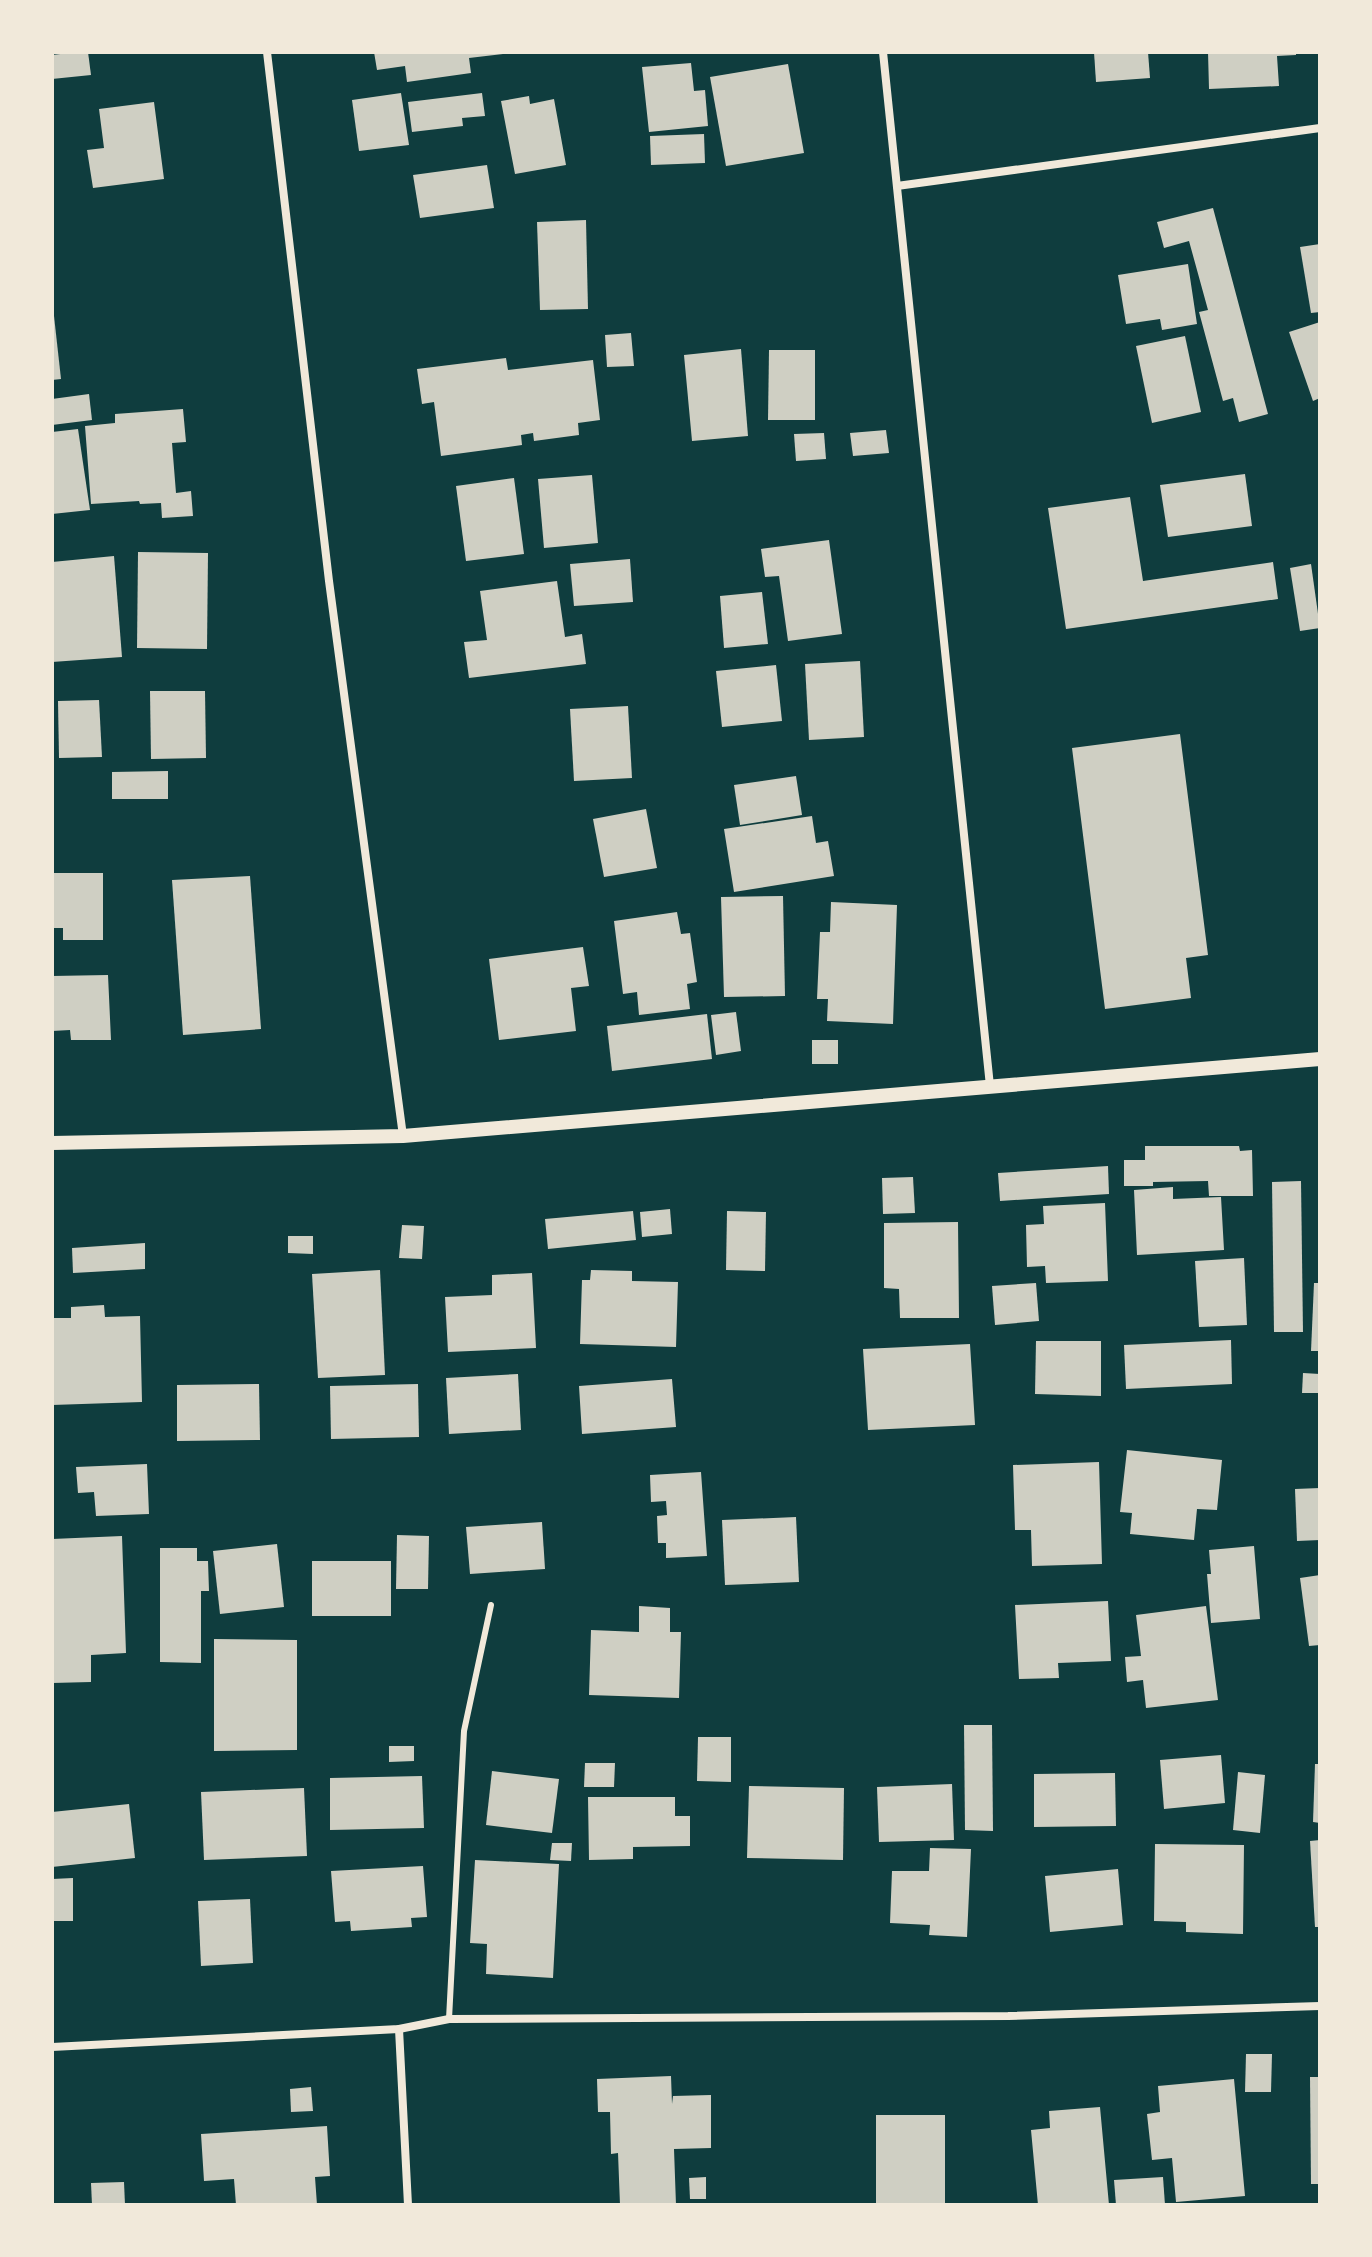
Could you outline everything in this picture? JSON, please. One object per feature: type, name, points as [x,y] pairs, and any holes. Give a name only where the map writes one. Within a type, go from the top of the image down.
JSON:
[{"type":"street","points":[[267,52],[329,581],[403,1136]]},
{"type":"street","points":[[883,52],[990,1086]]},
{"type":"street","points":[[897,186],[1320,128]]},
{"type":"street","points":[[52,1143],[403,1136],[1320,1059]]},
{"type":"street","points":[[52,2047],[399,2029],[449,2019],[1008,2016],[1320,2006]]},
{"type":"street","points":[[399,2029],[408,2205]]},
{"type":"lane","points":[[449,2019],[464,1731],[491,1605]]},
{"type":"building","points":[[88,52],[91,75],[52,79],[52,55]]},
{"type":"building","points":[[374,52],[503,54],[469,58],[471,73],[407,82],[405,66],[377,70]]},
{"type":"building","points":[[1094,52],[1148,52],[1150,78],[1096,82]]},
{"type":"building","points":[[1208,52],[1296,52],[1296,55],[1277,56],[1279,86],[1209,89]]},
{"type":"building","points":[[691,63],[694,91],[705,90],[708,126],[649,132],[642,67]]},
{"type":"building","points":[[788,64],[804,153],[726,166],[710,77]]},
{"type":"building","points":[[401,93],[409,145],[359,151],[352,100]]},
{"type":"building","points":[[482,93],[485,116],[462,118],[463,126],[412,132],[408,102]]},
{"type":"building","points":[[529,96],[530,104],[554,99],[566,165],[515,174],[501,101]]},
{"type":"building","points":[[154,102],[164,179],[93,188],[87,150],[104,148],[99,109]]},
{"type":"building","points":[[704,134],[705,163],[651,165],[650,136]]},
{"type":"building","points":[[487,165],[494,208],[420,218],[413,175]]},
{"type":"building","points":[[1213,208],[1268,414],[1239,422],[1233,398],[1223,401],[1199,312],[1208,310],[1189,241],[1164,248],[1157,222]]},
{"type":"building","points":[[586,220],[588,309],[540,310],[537,222]]},
{"type":"building","points":[[1320,244],[1320,312],[1311,313],[1300,247]]},
{"type":"building","points":[[1188,264],[1197,324],[1162,330],[1160,319],[1126,324],[1118,275]]},
{"type":"building","points":[[52,316],[61,379],[52,380]]},
{"type":"building","points":[[1320,322],[1320,398],[1313,401],[1289,332]]},
{"type":"building","points":[[631,333],[634,366],[607,367],[605,335]]},
{"type":"building","points":[[1185,336],[1201,412],[1152,423],[1136,346]]},
{"type":"building","points":[[741,349],[748,436],[692,441],[684,355]]},
{"type":"building","points":[[769,350],[815,350],[815,420],[768,420]]},
{"type":"building","points":[[506,358],[508,370],[593,360],[600,420],[578,423],[579,435],[534,441],[533,433],[521,435],[522,445],[441,456],[434,402],[422,404],[417,369]]},
{"type":"building","points":[[89,394],[92,420],[52,425],[52,399]]},
{"type":"building","points":[[183,409],[186,442],[172,443],[176,493],[191,491],[193,516],[162,518],[161,503],[91,504],[85,426],[115,423],[115,414]]},
{"type":"building","points":[[78,429],[90,510],[52,514],[52,432]]},
{"type":"building","points":[[886,430],[889,453],[853,456],[850,433]]},
{"type":"building","points":[[824,433],[826,459],[796,461],[794,434]]},
{"type":"building","points":[[1245,474],[1252,526],[1168,537],[1160,485]]},
{"type":"building","points":[[592,475],[598,543],[544,548],[538,479]]},
{"type":"building","points":[[514,478],[524,554],[466,561],[456,486]]},
{"type":"building","points":[[1130,497],[1143,581],[1273,562],[1278,599],[1066,629],[1048,508]]},
{"type":"building","points":[[829,540],[842,634],[788,641],[779,576],[765,577],[761,549]]},
{"type":"building","points":[[138,552],[208,553],[207,649],[137,648]]},
{"type":"building","points":[[114,556],[122,657],[52,662],[52,562]]},
{"type":"building","points":[[630,559],[633,602],[574,606],[570,564]]},
{"type":"building","points":[[1311,564],[1320,628],[1300,631],[1290,568]]},
{"type":"building","points":[[557,581],[565,637],[582,634],[586,664],[469,678],[464,642],[487,640],[480,591]]},
{"type":"building","points":[[762,592],[768,644],[724,648],[720,596]]},
{"type":"building","points":[[860,661],[864,737],[809,740],[805,664]]},
{"type":"building","points":[[776,665],[782,721],[722,727],[716,671]]},
{"type":"building","points":[[150,691],[205,691],[206,758],[151,759]]},
{"type":"building","points":[[99,700],[102,757],[59,758],[58,701]]},
{"type":"building","points":[[628,706],[632,778],[574,781],[570,709]]},
{"type":"building","points":[[1180,734],[1208,955],[1186,958],[1191,998],[1105,1009],[1072,748]]},
{"type":"building","points":[[168,771],[168,799],[112,799],[112,772]]},
{"type":"building","points":[[796,776],[802,815],[740,825],[734,785]]},
{"type":"building","points":[[646,809],[657,868],[604,877],[593,819]]},
{"type":"building","points":[[812,816],[816,843],[828,841],[834,876],[734,892],[724,829]]},
{"type":"building","points":[[52,873],[103,873],[103,940],[63,940],[63,928],[52,928]]},
{"type":"building","points":[[250,876],[261,1029],[183,1035],[172,880]]},
{"type":"building","points":[[783,896],[785,996],[724,997],[721,897]]},
{"type":"building","points":[[831,902],[897,905],[893,1024],[827,1021],[828,999],[817,999],[820,932],[830,932]]},
{"type":"building","points":[[677,912],[681,934],[690,933],[697,982],[687,984],[690,1009],[639,1015],[637,992],[623,994],[614,921]]},
{"type":"building","points":[[583,947],[589,986],[571,988],[576,1031],[499,1040],[489,959]]},
{"type":"building","points":[[108,975],[111,1040],[71,1040],[70,1030],[52,1031],[52,976]]},
{"type":"building","points":[[736,1012],[741,1051],[716,1055],[711,1015]]},
{"type":"building","points":[[707,1014],[712,1059],[612,1071],[607,1026]]},
{"type":"building","points":[[812,1040],[838,1040],[838,1064],[812,1064]]},
{"type":"building","points":[[1145,1146],[1239,1146],[1240,1151],[1252,1150],[1253,1196],[1209,1196],[1208,1181],[1124,1186],[1124,1160],[1145,1160]]},
{"type":"building","points":[[1108,1166],[1109,1194],[1000,1201],[998,1173]]},
{"type":"building","points":[[913,1177],[915,1213],[883,1214],[882,1178]]},
{"type":"building","points":[[1301,1181],[1303,1332],[1274,1332],[1272,1182]]},
{"type":"building","points":[[1173,1187],[1173,1199],[1221,1197],[1224,1250],[1137,1255],[1134,1190]]},
{"type":"building","points":[[1105,1203],[1108,1281],[1046,1283],[1045,1266],[1027,1267],[1026,1225],[1044,1224],[1043,1206]]},
{"type":"building","points":[[670,1209],[672,1234],[642,1237],[640,1212]]},
{"type":"building","points":[[633,1211],[636,1240],[548,1249],[545,1219]]},
{"type":"building","points":[[727,1211],[766,1212],[765,1271],[726,1270]]},
{"type":"building","points":[[958,1222],[959,1318],[900,1318],[899,1289],[884,1288],[884,1223]]},
{"type":"building","points":[[402,1225],[424,1226],[422,1259],[399,1258]]},
{"type":"building","points":[[288,1236],[313,1236],[313,1254],[288,1253]]},
{"type":"building","points":[[145,1243],[145,1269],[73,1273],[72,1248]]},
{"type":"building","points":[[1244,1258],[1247,1325],[1199,1327],[1195,1261]]},
{"type":"building","points":[[380,1270],[385,1375],[318,1378],[312,1274]]},
{"type":"building","points":[[591,1270],[632,1271],[632,1281],[678,1282],[676,1347],[580,1344],[582,1280],[590,1280]]},
{"type":"building","points":[[532,1273],[536,1348],[448,1352],[445,1297],[492,1295],[492,1275]]},
{"type":"building","points":[[1036,1283],[1039,1321],[995,1325],[992,1286]]},
{"type":"building","points":[[1314,1283],[1320,1283],[1320,1351],[1311,1351]]},
{"type":"building","points":[[104,1305],[105,1317],[140,1316],[142,1402],[52,1405],[52,1318],[71,1318],[71,1307]]},
{"type":"building","points":[[1231,1340],[1232,1384],[1126,1389],[1124,1345]]},
{"type":"building","points":[[1036,1341],[1101,1341],[1101,1396],[1035,1394]]},
{"type":"building","points":[[970,1344],[975,1425],[868,1430],[863,1349]]},
{"type":"building","points":[[1303,1373],[1320,1374],[1320,1393],[1302,1393]]},
{"type":"building","points":[[518,1374],[521,1430],[449,1434],[446,1378]]},
{"type":"building","points":[[672,1379],[676,1427],[582,1434],[579,1386]]},
{"type":"building","points":[[259,1384],[260,1440],[177,1441],[177,1385]]},
{"type":"building","points":[[418,1384],[419,1437],[331,1439],[330,1386]]},
{"type":"building","points":[[1127,1450],[1222,1460],[1217,1510],[1197,1509],[1194,1540],[1130,1534],[1132,1513],[1120,1512]]},
{"type":"building","points":[[1099,1462],[1102,1564],[1032,1566],[1031,1530],[1015,1530],[1013,1465]]},
{"type":"building","points":[[147,1464],[149,1514],[96,1516],[94,1492],[78,1493],[76,1467]]},
{"type":"building","points":[[701,1472],[707,1556],[666,1558],[666,1543],[658,1543],[657,1516],[667,1515],[666,1501],[651,1502],[650,1475]]},
{"type":"building","points":[[1320,1488],[1320,1540],[1297,1541],[1295,1489]]},
{"type":"building","points":[[796,1517],[799,1582],[725,1585],[722,1520]]},
{"type":"building","points":[[542,1522],[545,1569],[470,1574],[466,1527]]},
{"type":"building","points":[[397,1535],[429,1536],[428,1589],[396,1589]]},
{"type":"building","points":[[122,1536],[126,1653],[91,1655],[91,1682],[52,1683],[52,1539]]},
{"type":"building","points":[[277,1544],[284,1607],[220,1614],[213,1551]]},
{"type":"building","points":[[1254,1546],[1260,1619],[1211,1623],[1207,1574],[1211,1574],[1209,1550]]},
{"type":"building","points":[[160,1548],[197,1548],[197,1561],[208,1561],[209,1591],[201,1591],[201,1663],[160,1662]]},
{"type":"building","points":[[312,1561],[391,1561],[391,1616],[312,1616]]},
{"type":"building","points":[[1320,1575],[1320,1645],[1309,1646],[1300,1578]]},
{"type":"building","points":[[1108,1601],[1111,1661],[1058,1663],[1059,1678],[1019,1679],[1015,1605]]},
{"type":"building","points":[[639,1606],[670,1608],[670,1632],[681,1632],[679,1698],[589,1695],[591,1630],[639,1632]]},
{"type":"building","points":[[1206,1606],[1218,1700],[1146,1708],[1143,1680],[1127,1682],[1125,1657],[1141,1656],[1136,1615]]},
{"type":"building","points":[[214,1639],[297,1640],[297,1750],[214,1751]]},
{"type":"building","points":[[964,1725],[992,1725],[993,1831],[965,1830]]},
{"type":"building","points":[[698,1737],[731,1737],[731,1782],[697,1781]]},
{"type":"building","points":[[389,1746],[414,1746],[414,1761],[389,1762]]},
{"type":"building","points":[[1221,1755],[1225,1803],[1164,1809],[1160,1760]]},
{"type":"building","points":[[585,1763],[615,1763],[614,1787],[584,1787]]},
{"type":"building","points":[[1315,1764],[1320,1764],[1320,1823],[1313,1822]]},
{"type":"building","points":[[492,1771],[559,1779],[552,1833],[486,1825]]},
{"type":"building","points":[[1238,1772],[1265,1775],[1260,1833],[1233,1830]]},
{"type":"building","points":[[1115,1773],[1116,1826],[1034,1827],[1034,1774]]},
{"type":"building","points":[[422,1776],[424,1828],[330,1830],[330,1778]]},
{"type":"building","points":[[952,1784],[954,1840],[879,1842],[877,1787]]},
{"type":"building","points":[[749,1786],[844,1788],[843,1860],[747,1858]]},
{"type":"building","points":[[304,1788],[307,1856],[204,1860],[201,1792]]},
{"type":"building","points":[[588,1797],[675,1797],[675,1816],[690,1816],[690,1846],[633,1847],[633,1859],[589,1860]]},
{"type":"building","points":[[129,1804],[135,1858],[52,1867],[52,1812]]},
{"type":"building","points":[[1320,1840],[1320,1927],[1315,1927],[1310,1841]]},
{"type":"building","points":[[552,1843],[572,1843],[571,1861],[550,1860]]},
{"type":"building","points":[[1155,1844],[1244,1845],[1243,1934],[1186,1932],[1186,1922],[1154,1921]]},
{"type":"building","points":[[930,1848],[971,1849],[967,1937],[929,1935],[930,1925],[890,1923],[892,1871],[929,1871]]},
{"type":"building","points":[[475,1860],[559,1864],[553,1978],[486,1974],[487,1944],[470,1943]]},
{"type":"building","points":[[423,1866],[427,1917],[411,1918],[412,1927],[351,1931],[350,1921],[335,1922],[331,1871]]},
{"type":"building","points":[[1118,1869],[1123,1925],[1050,1932],[1045,1876]]},
{"type":"building","points":[[73,1878],[73,1921],[52,1921],[52,1879]]},
{"type":"building","points":[[250,1899],[253,1963],[201,1966],[198,1901]]},
{"type":"building","points":[[1246,2054],[1272,2054],[1271,2092],[1245,2092]]},
{"type":"building","points":[[671,2076],[672,2104],[673,2096],[711,2095],[711,2148],[674,2149],[676,2205],[620,2205],[618,2153],[611,2154],[610,2112],[598,2112],[597,2079]]},
{"type":"building","points":[[1310,2077],[1320,2077],[1320,2184],[1311,2184]]},
{"type":"building","points":[[1234,2079],[1245,2196],[1176,2202],[1172,2158],[1152,2160],[1147,2114],[1160,2112],[1158,2086]]},
{"type":"building","points":[[311,2087],[313,2111],[291,2112],[290,2089]]},
{"type":"building","points":[[1100,2107],[1109,2205],[1038,2205],[1031,2130],[1050,2128],[1049,2111]]},
{"type":"building","points":[[876,2115],[945,2115],[945,2205],[876,2205]]},
{"type":"building","points":[[327,2126],[330,2176],[315,2177],[317,2205],[236,2205],[234,2179],[204,2181],[201,2134]]},
{"type":"building","points":[[706,2177],[706,2199],[690,2199],[689,2178]]},
{"type":"building","points":[[1163,2177],[1165,2205],[1116,2205],[1114,2180]]},
{"type":"building","points":[[124,2182],[125,2205],[92,2205],[91,2183]]}]
